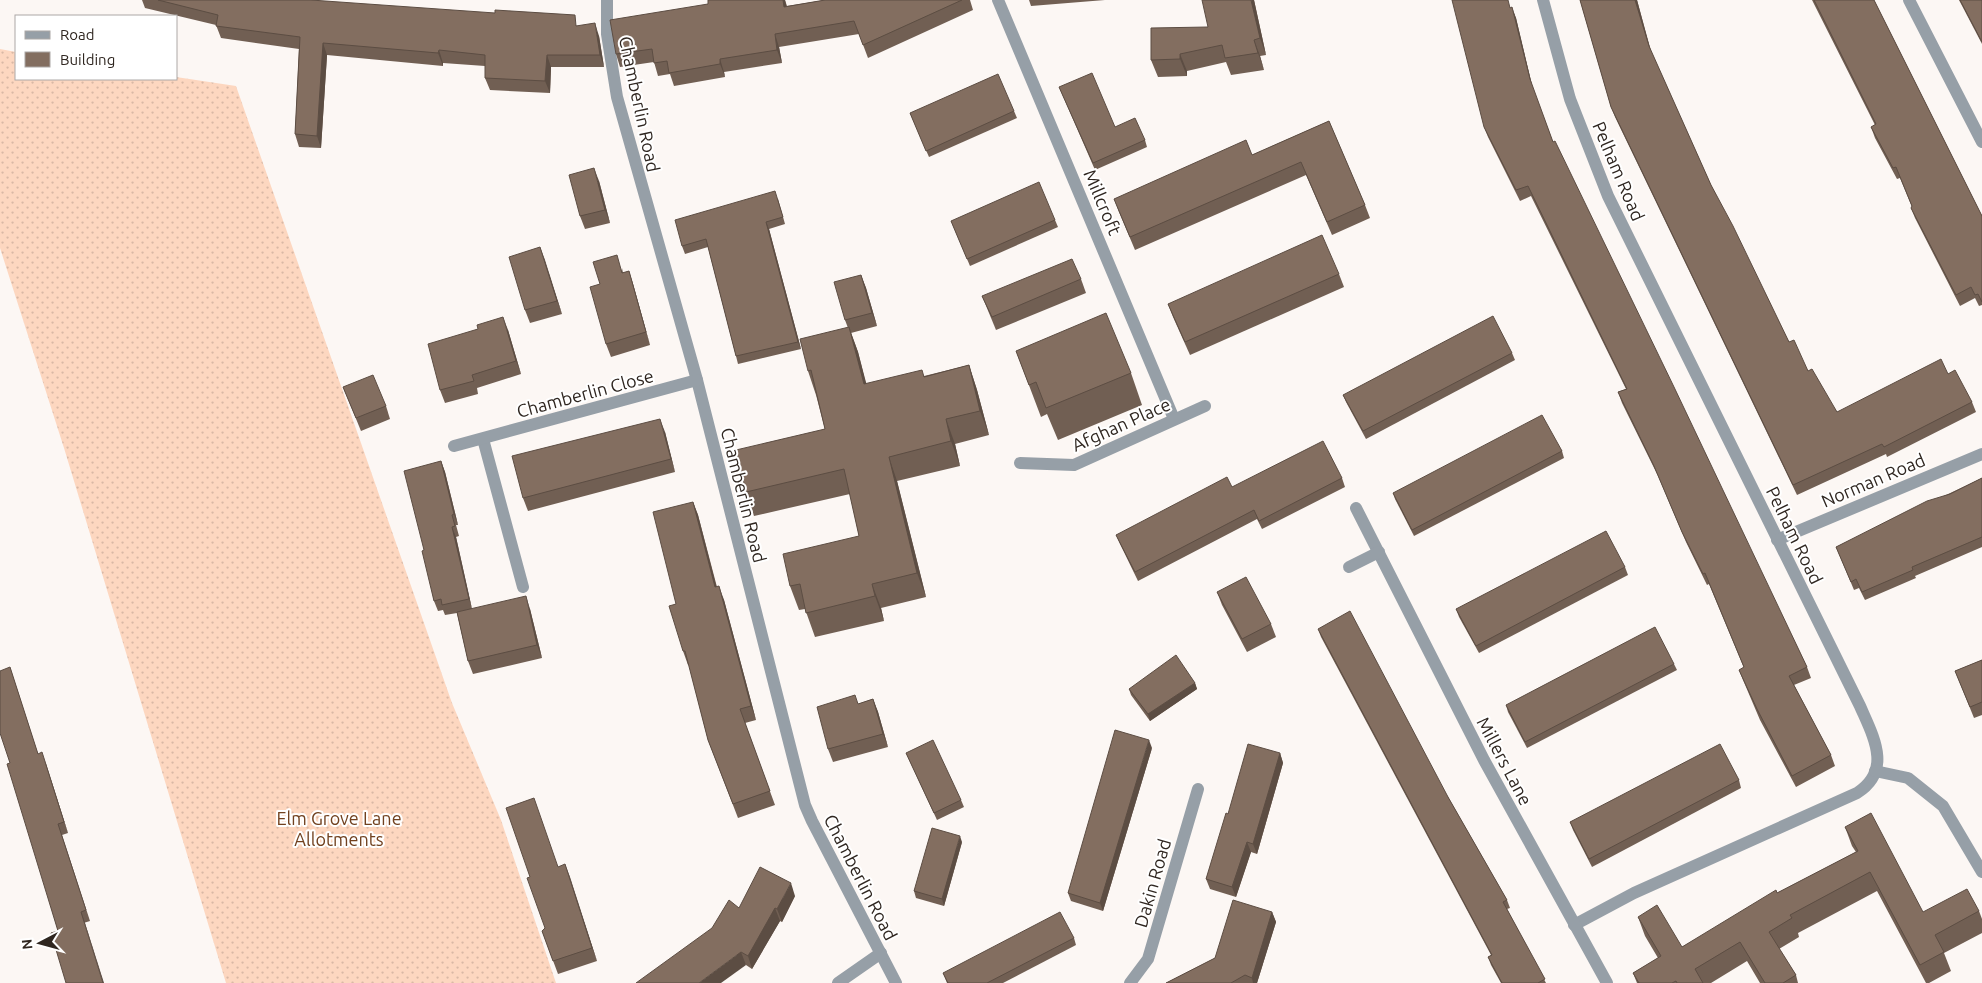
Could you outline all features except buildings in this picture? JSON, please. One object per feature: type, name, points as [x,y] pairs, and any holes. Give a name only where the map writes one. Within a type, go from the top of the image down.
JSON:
[{"type":"street","name":"Chamberlin Road","points":[[607,0],[606,34],[617,97],[696,380],[806,805],[812,821],[896,983]]},
{"type":"street","name":"Millcroft","points":[[998,0],[1174,419]]},
{"type":"street","name":"Pelham Road","points":[[1543,0],[1570,100],[1608,196],[1877,742],[1878,758],[1875,771]]},
{"type":"street","points":[[1909,0],[1982,142]]},
{"type":"street","name":"Chamberlin Close","points":[[454,446],[696,380]]},
{"type":"street","name":"Afghan Place","points":[[1020,463],[1074,466],[1205,406]]},
{"type":"street","points":[[483,439],[523,588]]},
{"type":"street","name":"Norman Road","points":[[1778,540],[1982,454]]},
{"type":"street","name":"Millers Lane","points":[[1356,508],[1484,760],[1608,983]]},
{"type":"street","points":[[1349,566],[1378,552]]},
{"type":"street","points":[[1574,924],[1634,893],[1857,793],[1868,786],[1875,771],[1908,778],[1943,806],[1982,872]]},
{"type":"street","name":"Dakin Road","points":[[1130,983],[1148,959],[1198,789]]},
{"type":"street","points":[[838,983],[881,953]]},
{"type":"green space","name":"Elm Grove Lane Allotments","points":[[0,49],[15,52],[15,80],[178,80],[178,77],[236,86],[452,703],[501,820],[556,983],[226,983],[64,448],[0,248]]}]
